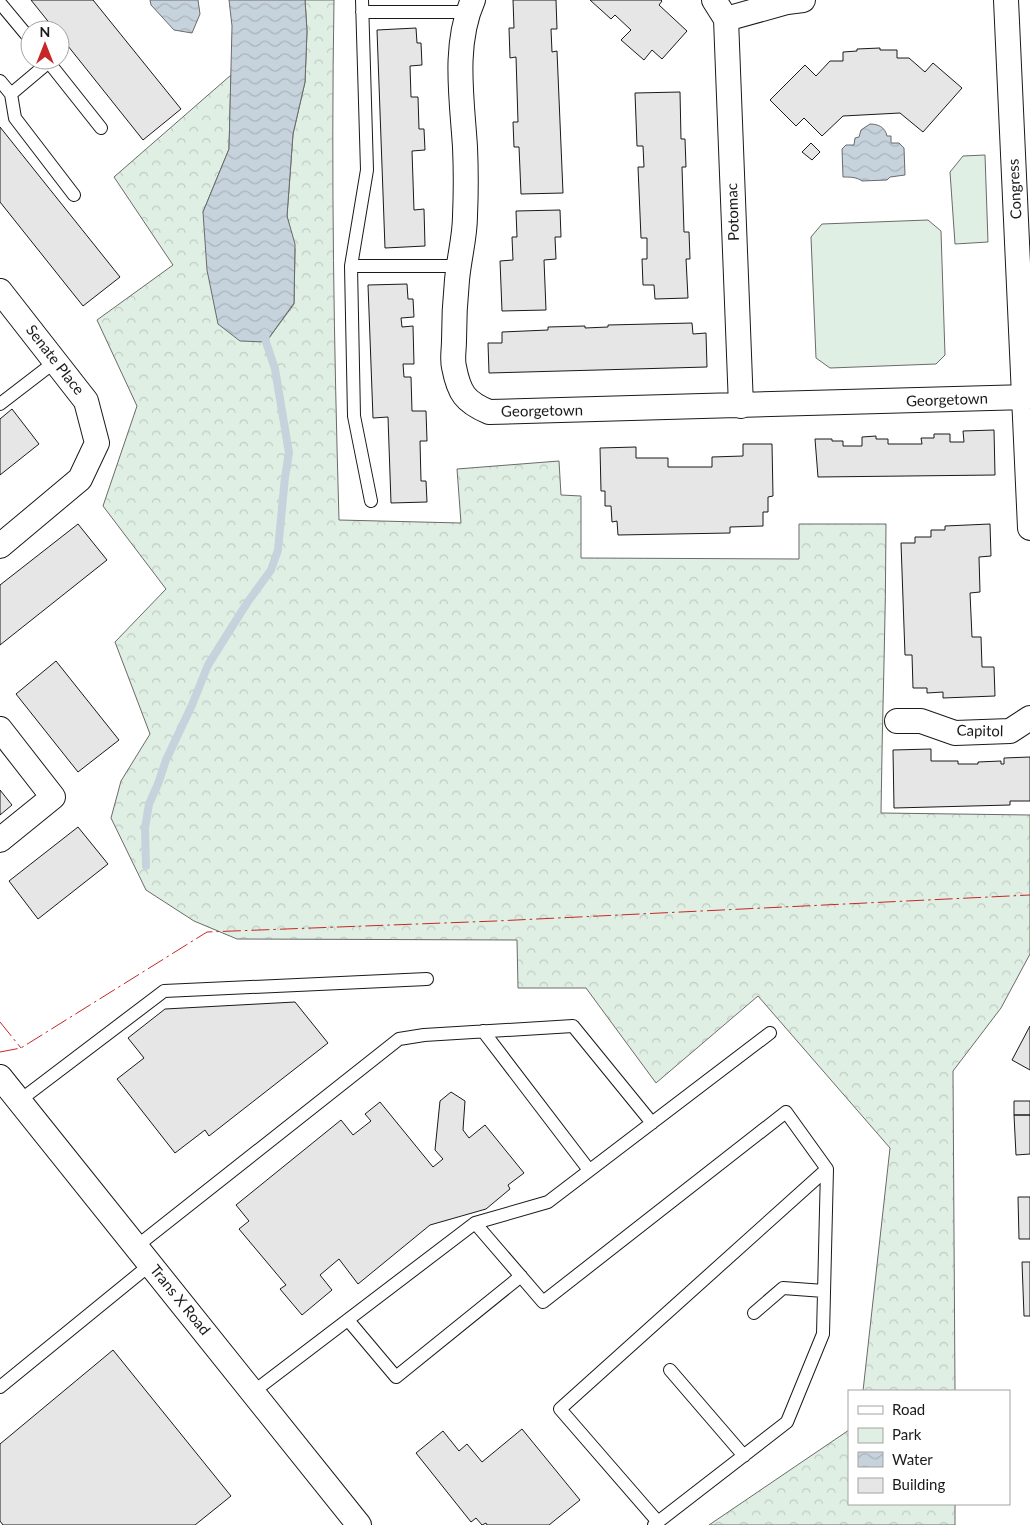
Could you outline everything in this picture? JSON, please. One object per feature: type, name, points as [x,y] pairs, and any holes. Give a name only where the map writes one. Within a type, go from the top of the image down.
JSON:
[{"type":"street","name":"Congress","points":[[1006,0],[1022,177],[1025,397],[1030,528]]},
{"type":"street","name":"Potomac","points":[[741,406],[720,9],[793,1]]},
{"type":"street","name":"Georgetown","points":[[470,6],[464,29],[461,64],[465,150],[465,218],[454,322],[454,366],[465,398],[489,412],[1025,397]]},
{"type":"street","name":"Senate Place","points":[[0,290],[86,401],[97,443],[80,479],[0,546]]},
{"type":"street","name":"Capitol","points":[[897,721],[921,721],[955,733],[1010,731],[1030,718]]},
{"type":"street","points":[[0,729],[53,797],[0,840]]},
{"type":"street","name":"Trans X Road","points":[[0,1077],[359,1525]]},
{"type":"lane","points":[[0,2],[20,27]]},
{"type":"lane","points":[[371,501],[354,416],[351,266],[367,170],[362,6],[470,6]]},
{"type":"lane","points":[[12,94],[38,70]]},
{"type":"lane","points":[[55,70],[101,128]]},
{"type":"lane","points":[[0,81],[12,94],[15,118],[74,195]]},
{"type":"lane","points":[[351,266],[459,266]]},
{"type":"lane","points":[[0,404],[56,362]]},
{"type":"lane","points":[[19,1100],[164,991],[427,979]]},
{"type":"lane","points":[[0,1387],[144,1255],[399,1039],[424,1035],[573,1026],[652,1122]]},
{"type":"lane","points":[[483,1031],[590,1170]]},
{"type":"lane","points":[[253,1392],[475,1223],[548,1202],[770,1033]]},
{"type":"lane","points":[[475,1223],[543,1302],[786,1112],[827,1169],[823,1334],[787,1422],[656,1524],[560,1409],[827,1169]]},
{"type":"lane","points":[[348,1320],[396,1377],[521,1276]]},
{"type":"lane","points":[[754,1313],[783,1288],[824,1291]]},
{"type":"lane","points":[[670,1370],[744,1456]]},
{"type":"green space","points":[[305,0],[334,0],[334,260],[339,520],[461,523],[457,469],[559,461],[561,495],[581,496],[581,558],[799,559],[799,524],[886,524],[881,813],[1030,815],[1030,954],[1001,1008],[953,1071],[955,1390],[863,1390],[890,1148],[758,996],[656,1083],[586,988],[518,988],[517,940],[237,939],[194,921],[146,890],[111,818],[121,781],[150,734],[115,642],[166,589],[103,506],[137,406],[97,320],[173,265],[114,177],[231,75],[229,149],[203,212],[266,342],[294,304],[295,249],[287,216],[293,134],[305,82],[307,31]]},
{"type":"green space","points":[[985,155],[988,242],[955,244],[950,172],[963,156]]},
{"type":"green space","points":[[928,220],[941,231],[945,355],[936,364],[830,368],[816,358],[811,237],[822,224]]},
{"type":"green space","points":[[848,1431],[848,1505],[955,1505],[955,1525],[709,1525]]},
{"type":"water","points":[[150,0],[198,0],[200,14],[192,33],[174,30],[151,5]]},
{"type":"water","points":[[229,0],[305,0],[307,31],[305,82],[293,134],[287,216],[295,244],[294,303],[266,342],[240,341],[218,324],[207,270],[203,212],[229,149],[232,26]]},
{"type":"water","points":[[870,124],[881,127],[885,130],[887,136],[891,136],[891,143],[899,143],[904,148],[905,175],[890,177],[887,180],[862,181],[843,177],[842,149],[846,145],[854,145],[855,138],[859,137],[861,130]]},
{"type":"building","points":[[31,0],[93,0],[181,109],[143,140],[70,49],[70,20],[47,20]]},
{"type":"building","points":[[513,0],[556,0],[557,29],[551,29],[552,52],[557,51],[563,193],[521,194],[519,147],[514,147],[513,122],[518,122],[516,57],[510,58],[509,28],[514,28]]},
{"type":"building","points":[[590,0],[661,0],[659,5],[687,31],[662,59],[652,50],[644,60],[621,40],[631,30],[615,15],[611,19]]},
{"type":"building","points":[[416,28],[417,43],[421,43],[422,65],[410,66],[411,97],[418,97],[419,129],[424,129],[425,150],[412,151],[414,210],[424,209],[425,246],[385,248],[377,30]]},
{"type":"building","points":[[880,48],[880,50],[897,50],[897,58],[909,58],[925,72],[933,63],[962,88],[923,132],[900,113],[843,116],[822,136],[804,118],[796,126],[770,100],[805,65],[816,76],[830,61],[843,61],[843,52]]},
{"type":"building","points":[[680,92],[681,139],[685,139],[686,167],[682,167],[684,232],[689,232],[690,259],[686,259],[688,298],[655,299],[654,285],[643,285],[642,259],[647,259],[647,238],[641,238],[638,167],[644,167],[643,146],[637,146],[635,93]]},
{"type":"building","points":[[0,127],[120,277],[83,306],[0,202]]},
{"type":"building","points":[[811,143],[820,152],[812,160],[802,152]]},
{"type":"building","points":[[560,210],[561,237],[555,237],[556,259],[544,260],[546,310],[502,311],[500,261],[513,260],[512,237],[517,237],[516,211]]},
{"type":"building","points":[[407,284],[408,299],[413,299],[414,317],[401,318],[402,327],[413,326],[414,364],[403,364],[404,377],[411,377],[412,411],[426,411],[427,441],[420,441],[421,481],[426,481],[427,502],[391,503],[388,417],[373,418],[368,285]]},
{"type":"building","points":[[692,323],[693,334],[706,333],[707,367],[489,373],[488,343],[502,343],[502,332],[548,330],[548,327],[585,326],[585,328],[608,327],[608,325]]},
{"type":"building","points":[[12,409],[39,444],[0,475],[0,419]]},
{"type":"building","points":[[994,430],[995,475],[818,477],[815,439],[843,441],[843,446],[862,446],[862,437],[876,436],[876,439],[888,439],[888,444],[922,444],[921,438],[934,438],[934,434],[950,434],[950,442],[964,442],[963,431]]},
{"type":"building","points":[[743,444],[772,444],[773,496],[768,497],[768,512],[763,512],[763,526],[730,527],[730,533],[618,535],[617,521],[612,522],[611,506],[605,506],[605,491],[601,491],[600,448],[636,447],[636,458],[668,458],[668,467],[712,467],[712,457],[743,456]]},
{"type":"building","points":[[78,524],[107,560],[0,645],[0,585]]},
{"type":"building","points":[[990,524],[991,556],[979,557],[980,592],[970,593],[972,637],[981,637],[982,667],[994,667],[995,696],[943,698],[943,692],[927,693],[927,688],[913,688],[912,655],[905,655],[901,543],[915,543],[915,537],[931,537],[931,530],[945,530],[945,526]]},
{"type":"building","points":[[56,661],[119,740],[78,772],[16,694]]},
{"type":"building","points":[[931,749],[931,761],[958,761],[958,764],[1001,761],[1001,764],[1004,764],[1004,758],[1030,757],[1030,801],[1010,801],[1010,805],[894,808],[893,750]]},
{"type":"building","points":[[0,790],[12,805],[0,815]]},
{"type":"building","points":[[78,827],[108,864],[38,919],[9,881]]},
{"type":"building","points":[[295,1002],[328,1043],[209,1136],[205,1130],[175,1153],[117,1079],[144,1058],[128,1038],[165,1009]]},
{"type":"building","points":[[1030,1026],[1030,1070],[1012,1060]]},
{"type":"building","points":[[451,1092],[465,1101],[463,1130],[469,1138],[485,1125],[524,1173],[508,1185],[510,1189],[486,1209],[430,1225],[358,1284],[339,1259],[320,1275],[332,1290],[302,1315],[280,1289],[286,1285],[239,1229],[249,1221],[236,1205],[341,1120],[353,1135],[371,1121],[365,1114],[380,1102],[433,1167],[443,1159],[435,1150],[440,1101]]},
{"type":"building","points":[[1014,1101],[1030,1101],[1030,1115],[1014,1115]]},
{"type":"building","points":[[1014,1115],[1030,1115],[1030,1154],[1016,1155]]},
{"type":"building","points":[[1018,1197],[1030,1197],[1030,1239],[1019,1239]]},
{"type":"building","points":[[1022,1262],[1030,1262],[1030,1316],[1024,1316]]},
{"type":"building","points":[[113,1350],[231,1496],[195,1525],[3,1525],[0,1521],[0,1444]]},
{"type":"building","points":[[522,1429],[580,1500],[549,1525],[487,1525],[486,1523],[482,1525],[476,1518],[471,1522],[416,1453],[443,1431],[459,1451],[467,1444],[482,1462]]},
{"type":"waterway","points":[[146,866],[145,828],[149,804],[166,760],[192,705],[208,665],[247,603],[271,570],[278,550],[289,453],[275,369],[265,333]]},
{"type":"power","points":[[0,1052],[21,1048],[207,932],[496,921],[1030,895]]},
{"type":"power","points":[[0,1022],[21,1048]]}]
